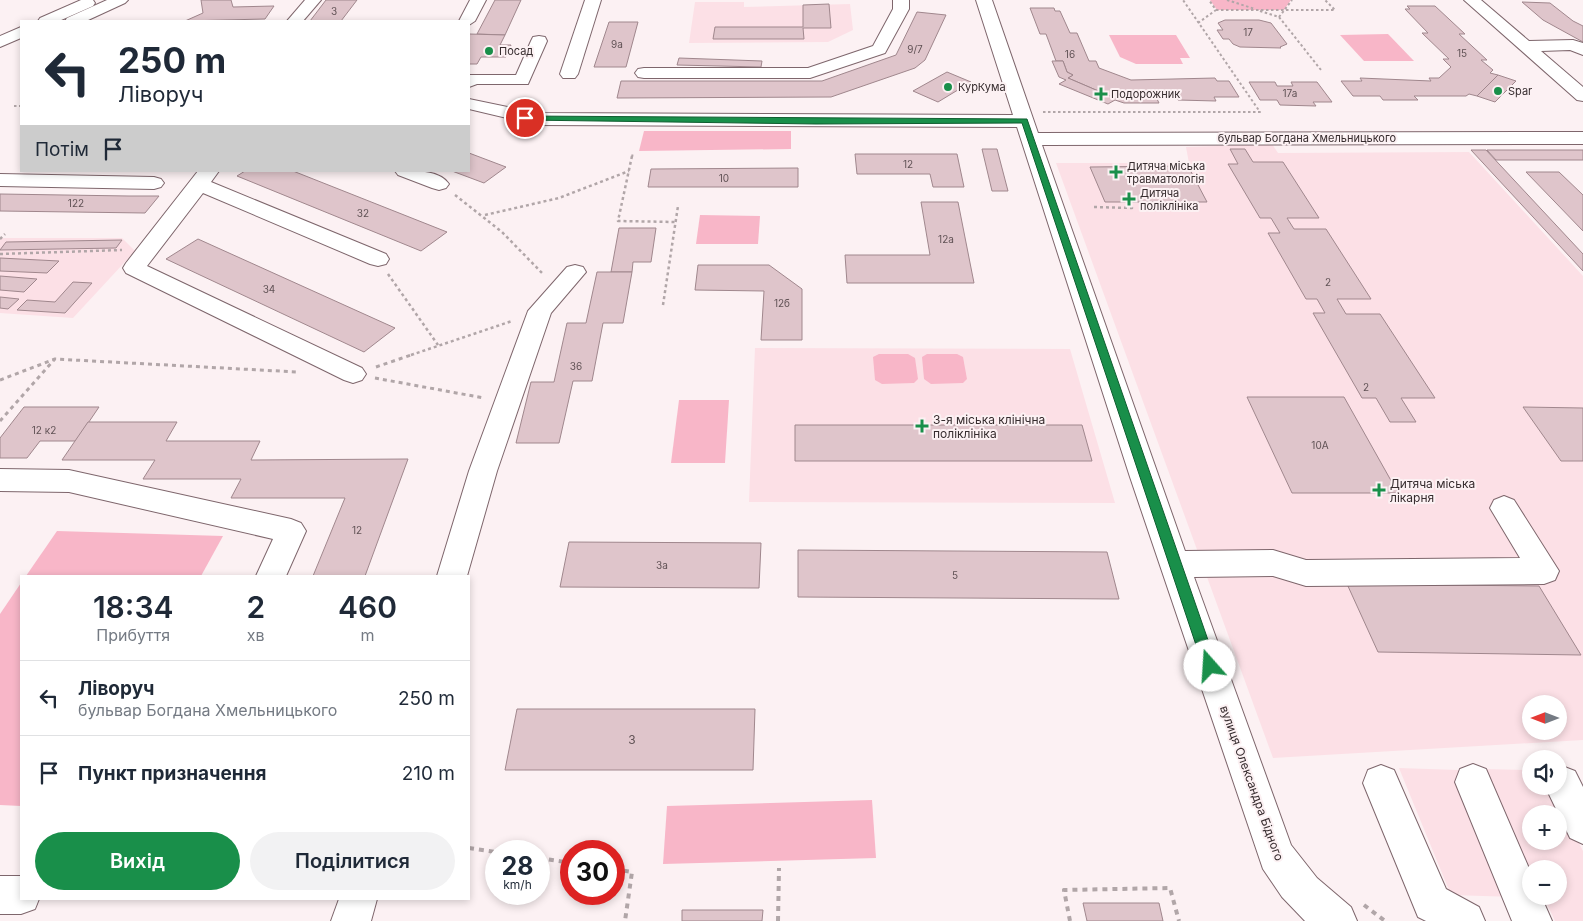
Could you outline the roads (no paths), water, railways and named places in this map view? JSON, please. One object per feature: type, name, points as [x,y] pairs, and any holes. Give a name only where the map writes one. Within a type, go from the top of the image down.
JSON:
[{"type":"street","points":[[48,20],[93,0]]},
{"type":"street","points":[[75,20],[120,0]]},
{"type":"street","points":[[297,20],[313,0]]},
{"type":"street","points":[[468,20],[478,0]]},
{"type":"street","points":[[569,74],[593,0]]},
{"type":"street","points":[[644,73],[810,73],[879,49],[901,9],[901,0]]},
{"type":"street","name":"вулиця Олександра Бідного","points":[[984,0],[1174,564],[1276,856],[1288,874],[1326,914],[1337,921]]},
{"type":"street","points":[[1472,0],[1583,96]]},
{"type":"street","points":[[0,42],[20,32]]},
{"type":"street","points":[[470,81],[472,79],[522,80],[539,41]]},
{"type":"street","points":[[0,54],[20,44]]},
{"type":"street","points":[[1524,46],[1573,45],[1583,50]]},
{"type":"street","name":"бульвар Богдана Хмельницького","points":[[470,104],[536,119],[1028,130],[1583,138]]},
{"type":"street","points":[[408,172],[439,184]]},
{"type":"street","points":[[353,374],[134,268],[204,178],[378,259]]},
{"type":"street","points":[[0,180],[154,183]]},
{"type":"street","points":[[452,575],[483,470],[509,403],[540,311],[575,272]]},
{"type":"street","points":[[0,480],[69,481],[291,531],[271,575]]},
{"type":"street","points":[[1174,564],[1273,563],[1306,573],[1544,571],[1504,508]]},
{"type":"street","points":[[1473,782],[1532,921]]},
{"type":"street","points":[[1381,784],[1432,903],[1465,921]]},
{"type":"street","points":[[1567,794],[1583,825]]},
{"type":"street","points":[[0,895],[20,895]]},
{"type":"street","points":[[351,921],[358,900]]},
{"type":"place","name":"Посад","points":[[489,51]]},
{"type":"place","name":"КурКума","points":[[948,87]]},
{"type":"place","name":"Spar","points":[[1498,91]]},
{"type":"place","name":"Подорожник","points":[[1101,94]]},
{"type":"place","name":"Дитяча міська травматологія","points":[[1116,172]]},
{"type":"place","name":"Дитяча поліклініка","points":[[1129,199]]},
{"type":"place","name":"3-я міська клінічна поліклініка","points":[[922,426]]},
{"type":"place","name":"Дитяча міська лікарня","points":[[1379,490]]}]
